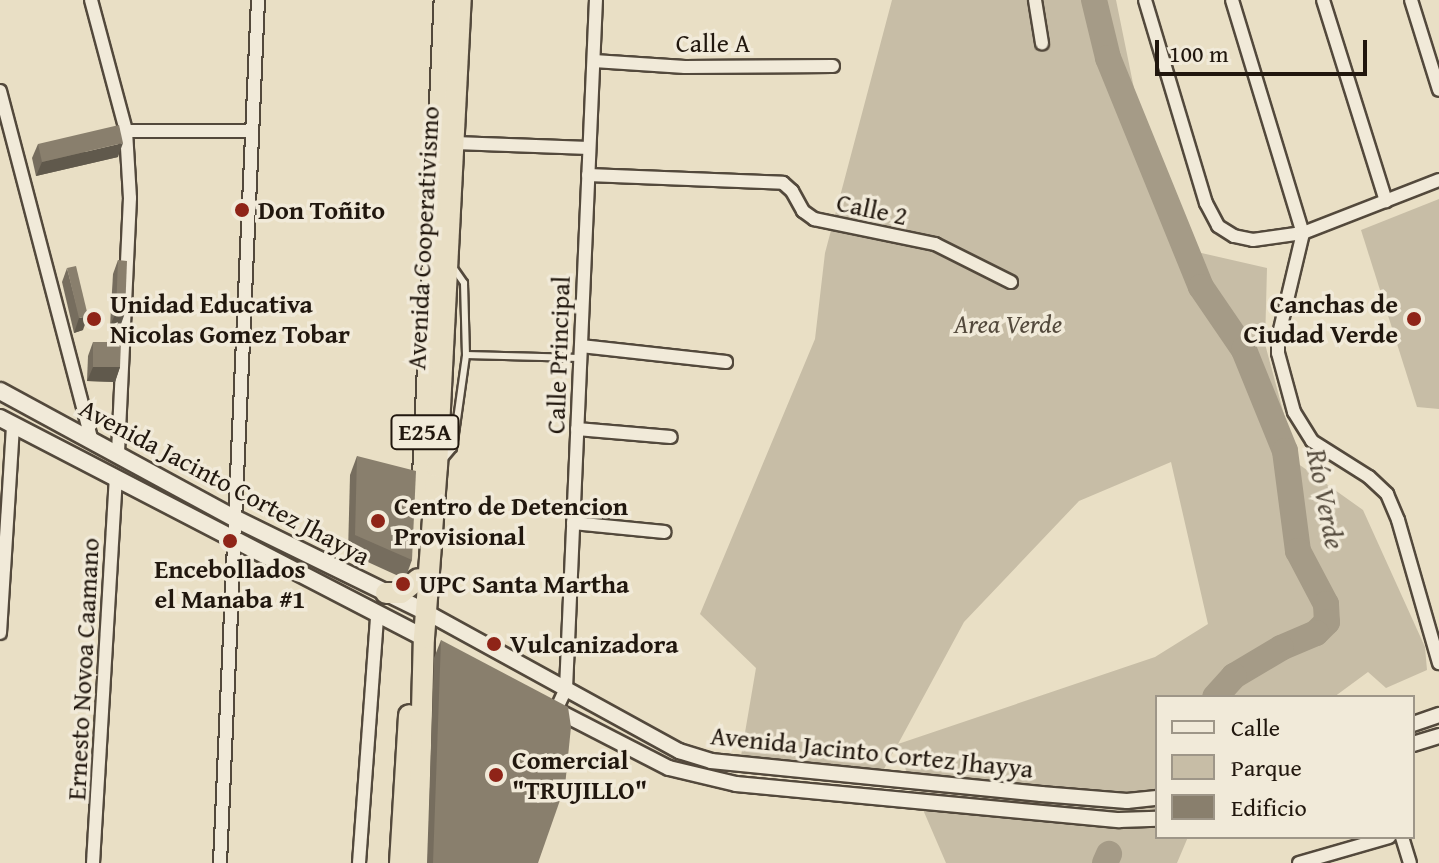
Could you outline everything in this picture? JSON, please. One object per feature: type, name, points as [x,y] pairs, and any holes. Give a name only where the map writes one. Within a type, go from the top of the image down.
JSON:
[{"type":"highway","name":"Avenida Cooperativismo","points":[[421,609],[418,579],[445,0]]},
{"type":"highway","name":"Avenida Cooperativismo","points":[[418,863],[421,609],[437,467],[461,0]]},
{"type":"highway","points":[[386,593],[401,593],[418,579]]},
{"type":"highway","name":"Avenida Cooperativismo","points":[[400,863],[420,643]]},
{"type":"highway","points":[[420,643],[432,649],[444,648]]},
{"type":"main road","name":"Avenida Jacinto Cortez Jhayya","points":[[0,391],[234,518],[421,609]]},
{"type":"main road","name":"Avenida Jacinto Cortez Jhayya","points":[[7,421],[233,538],[377,616],[420,643]]},
{"type":"street","points":[[91,0],[126,131],[130,216],[118,453]]},
{"type":"street","points":[[220,863],[249,131],[258,0]]},
{"type":"street","name":"Calle Principal","points":[[556,710],[566,689],[596,0]]},
{"type":"street","points":[[1035,0],[1042,43]]},
{"type":"street","points":[[1145,0],[1206,203],[1218,226],[1234,236],[1253,240],[1303,233],[1439,180]]},
{"type":"street","points":[[1232,0],[1303,233],[1278,338],[1278,353],[1294,412],[1312,441],[1369,477],[1387,494],[1434,630],[1439,663]]},
{"type":"street","points":[[1323,0],[1386,201]]},
{"type":"street","points":[[1411,0],[1439,90]]},
{"type":"street","name":"Calle A","points":[[594,61],[685,67],[833,66]]},
{"type":"street","points":[[0,91],[91,438]]},
{"type":"street","points":[[126,131],[249,131]]},
{"type":"street","points":[[455,143],[589,148]]},
{"type":"street","name":"Calle 2","points":[[588,175],[783,183],[792,191],[803,211],[814,219],[935,244],[1011,282]]},
{"type":"street","points":[[581,352],[726,362]]},
{"type":"street","points":[[0,633],[7,421]]},
{"type":"street","points":[[577,429],[671,437]]},
{"type":"street","name":"Ernesto Novoa Caamano","points":[[93,863],[116,478]]},
{"type":"street","points":[[573,523],[665,532]]},
{"type":"street","name":"Avenida Jacinto Cortez Jhayya","points":[[421,609],[679,751],[711,761],[1070,797],[1127,801],[1155,798]]},
{"type":"street","points":[[359,863],[377,616]]},
{"type":"street","name":"Avenida Jacinto Cortez Jhayya","points":[[542,703],[669,768],[736,784],[1119,820],[1155,819]]},
{"type":"street","points":[[1415,723],[1439,715]]},
{"type":"street","points":[[1415,743],[1439,736]]},
{"type":"street","points":[[1299,863],[1382,839]]},
{"type":"street","points":[[1403,839],[1410,863]]},
{"type":"lane","points":[[437,467],[453,448],[466,355],[464,283],[448,259]]},
{"type":"lane","points":[[466,355],[581,352]]},
{"type":"green space","name":"Area Verde","points":[[892,0],[1116,0],[1150,167],[1184,249],[1267,268],[1265,344],[1297,463],[1363,510],[1425,647],[1427,670],[1386,688],[1368,672],[1337,695],[1155,695],[1155,839],[1187,839],[1177,863],[946,863],[896,747],[884,769],[741,756],[756,668],[700,614],[815,339],[825,253]],"holes":[[[1171,462],[1208,624],[1155,657],[898,744],[964,622],[1079,501]]]},
{"type":"green space","name":"Canchas de Ciudad Verde","points":[[1439,199],[1439,409],[1417,407],[1361,230]]},
{"type":"building","points":[[119,125],[123,143],[42,162],[38,144]]},
{"type":"building","points":[[118,260],[127,261],[125,313],[116,312]]},
{"type":"building","points":[[76,266],[88,316],[79,318],[67,268]]},
{"type":"building","points":[[93,342],[121,342],[120,367],[93,367]]},
{"type":"building","name":"Centro de Detencion Provisional","points":[[357,456],[416,471],[412,560],[355,535]]},
{"type":"building","name":"Comercial \"TRUJILLO\"","points":[[441,640],[568,707],[571,727],[565,786],[538,863],[433,863]]},
{"type":"waterway","name":"Río Verde","points":[[1094,0],[1108,58],[1201,287],[1244,350],[1285,451],[1298,551],[1326,604],[1327,622],[1316,633],[1281,648],[1234,676],[1217,695]]},
{"type":"waterway","name":"Río Verde","points":[[1105,863],[1109,854]]},
{"type":"place","name":"Don Toñito","points":[[242,210]]},
{"type":"place","name":"Unidad Educativa Nicolas Gomez Tobar","points":[[94,319]]},
{"type":"place","name":"Canchas de Ciudad Verde","points":[[1414,319]]},
{"type":"place","name":"Centro de Detencion Provisional","points":[[378,521]]},
{"type":"place","name":"Encebollados el Manaba #1","points":[[230,541]]},
{"type":"place","name":"UPC Santa Martha","points":[[403,584]]},
{"type":"place","name":"Vulcanizadora","points":[[494,644]]},
{"type":"place","name":"Comercial \"TRUJILLO\"","points":[[496,775]]}]
